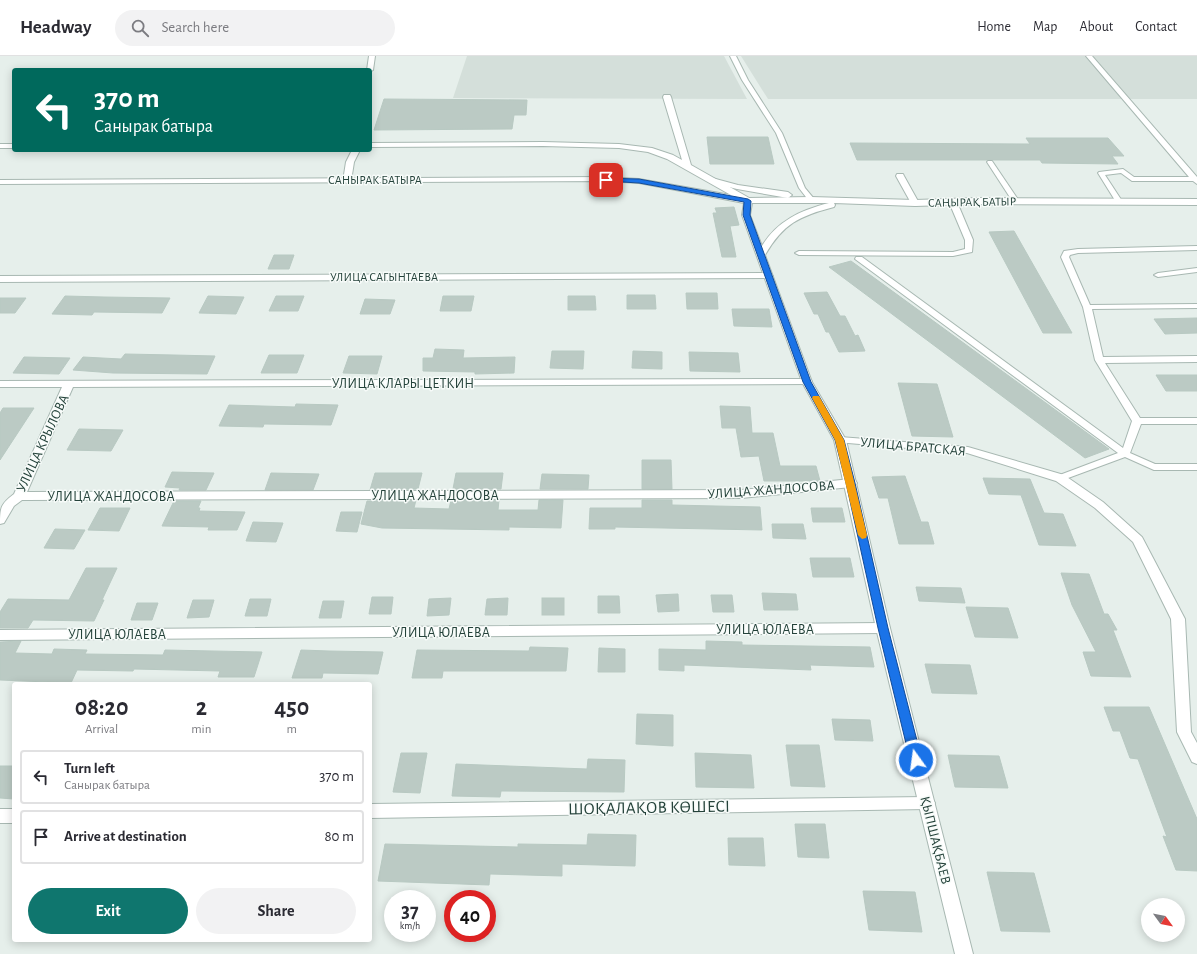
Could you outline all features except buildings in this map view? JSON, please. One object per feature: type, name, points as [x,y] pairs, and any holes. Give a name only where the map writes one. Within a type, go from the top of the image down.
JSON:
[{"type":"street","points":[[370,68],[372,56]]},
{"type":"street","points":[[667,97],[687,165]]},
{"type":"street","points":[[372,145],[543,144],[619,146],[649,150],[687,165],[748,201]]},
{"type":"street","points":[[347,181],[350,162],[355,152]]},
{"type":"street","points":[[900,176],[914,203]]},
{"type":"street","points":[[712,180],[737,187],[811,200]]},
{"type":"street","name":"САНЫРАК БАТЫРА","points":[[0,182],[639,181],[748,201]]},
{"type":"street","name":"САҢЫРАҚ БАТЫР","points":[[748,201],[811,200],[914,203],[1015,201],[1197,202]]},
{"type":"street","name":"ҚЫПШАҚБАЕВ","points":[[748,201],[746,215],[807,382],[840,440],[883,628],[964,954]]},
{"type":"street","points":[[761,255],[773,235],[788,221],[815,209],[846,201]]},
{"type":"street","name":"УЛИЦА САГЫНТАЕВА","points":[[0,279],[768,276]]},
{"type":"street","name":"УЛИЦА КЛАРЫ ЦЕТКИН","points":[[0,384],[807,382]]},
{"type":"street","name":"УЛИЦА КРЫЛОВА","points":[[0,520],[4,504],[19,496],[69,384]]},
{"type":"street","name":"УЛИЦА БРАТСКАЯ","points":[[840,440],[968,450],[1060,478],[1099,505],[1138,540],[1178,619],[1184,732],[1197,758]]},
{"type":"street","name":"УЛИЦА ЖАНДОСОВА","points":[[19,496],[741,494],[851,483]]},
{"type":"street","name":"УЛИЦА ЮЛАЕВА","points":[[0,635],[883,628]]},
{"type":"street","name":"ШОҚАЛАҚОВ КӨШЕСІ","points":[[372,811],[927,803]]},
{"type":"street","points":[[0,816],[12,816]]},
{"type":"lane","points":[[733,56],[745,80],[779,133],[802,188],[811,200]]},
{"type":"lane","points":[[1089,56],[1196,180]]},
{"type":"lane","points":[[0,146],[12,146]]},
{"type":"lane","points":[[990,162],[1015,201]]},
{"type":"lane","points":[[1118,201],[1102,173],[1123,171],[1132,179],[1196,180]]},
{"type":"lane","points":[[799,254],[953,254],[969,250],[969,240],[953,202]]},
{"type":"lane","points":[[1137,422],[1099,360],[1087,307],[1065,257],[1067,253],[1078,251],[1197,248]]},
{"type":"lane","points":[[858,259],[1125,454],[1154,467],[1197,467]]},
{"type":"lane","points":[[1158,275],[1197,270]]},
{"type":"lane","points":[[1087,307],[1197,306]]},
{"type":"lane","points":[[1099,360],[1197,359]]},
{"type":"lane","points":[[1137,422],[1197,421]]},
{"type":"lane","points":[[1060,478],[1125,454],[1137,422]]},
{"type":"shaded area","points":[[467,56],[724,56],[747,99],[453,98]]},
{"type":"shaded area","points":[[741,56],[1197,56],[1197,99],[768,99]]},
{"type":"slow traffic","points":[[816,398],[840,440],[862,535]]},
{"type":"route","points":[[606,180],[639,181],[748,201],[746,215],[807,382],[840,440],[883,628],[916,760]]}]
